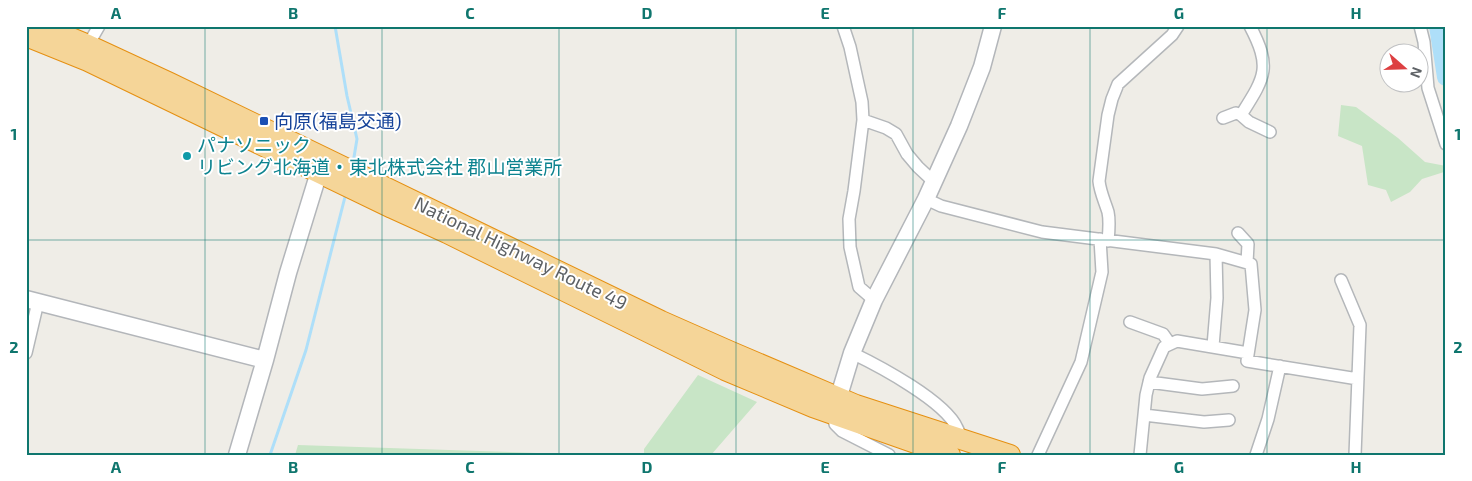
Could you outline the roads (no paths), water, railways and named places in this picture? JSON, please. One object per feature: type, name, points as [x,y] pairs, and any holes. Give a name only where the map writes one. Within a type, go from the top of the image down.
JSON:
[{"type":"highway","name":"National Highway Route 49","points":[[42,26],[170,83],[661,321],[738,355],[836,406]]},
{"type":"highway","name":"National Highway Route 49","points":[[26,36],[88,61],[725,370],[772,391],[836,406],[956,447],[1010,455]]},
{"type":"street","points":[[88,45],[99,26]]},
{"type":"street","points":[[843,26],[850,47],[862,102],[863,120],[849,219],[850,247],[858,287],[874,300]]},
{"type":"street","points":[[889,455],[842,431],[835,424],[836,406],[852,353],[874,300],[926,199],[960,126],[982,67],[993,26]]},
{"type":"street","points":[[1038,455],[1081,362],[1102,272],[1104,240],[1109,223],[1108,212],[1099,181],[1112,99],[1118,84],[1172,35],[1178,26]]},
{"type":"street","points":[[1241,115],[1258,88],[1264,65],[1262,53],[1250,26]]},
{"type":"street","points":[[1420,26],[1424,42],[1428,88],[1446,144]]},
{"type":"street","points":[[1223,118],[1236,113],[1249,122],[1270,132]]},
{"type":"street","points":[[863,120],[886,128],[896,134],[907,154],[934,182]]},
{"type":"street","points":[[237,455],[266,360],[288,273],[319,172]]},
{"type":"street","points":[[926,199],[941,206],[1042,232],[1216,254],[1251,264],[1254,310],[1247,361],[1358,379]]},
{"type":"street","points":[[1238,233],[1248,244],[1247,263]]},
{"type":"street","points":[[1213,346],[1217,298],[1216,254]]},
{"type":"street","points":[[1340,280],[1360,325],[1355,455]]},
{"type":"street","points":[[26,352],[32,300],[266,360]]},
{"type":"street","points":[[1130,322],[1163,334],[1170,344]]},
{"type":"street","points":[[1140,455],[1149,382],[1164,347],[1177,341],[1248,352]]},
{"type":"street","points":[[852,353],[878,366],[924,395],[945,411],[957,427],[956,447]]},
{"type":"street","points":[[1256,455],[1268,420],[1280,366]]},
{"type":"street","points":[[1149,382],[1202,389],[1233,386]]},
{"type":"street","points":[[1144,414],[1204,422],[1229,420]]},
{"type":"waterway","points":[[335,26],[347,96],[357,139],[353,163]]},
{"type":"waterway","points":[[1438,26],[1446,77]]},
{"type":"waterway","points":[[270,455],[306,350],[346,193]]},
{"type":"place","name":"向原(福島交通)","points":[[264,121]]},
{"type":"place","name":"パナソニック リビング北海道・東北株式会社 郡山営業所","points":[[187,156]]}]
